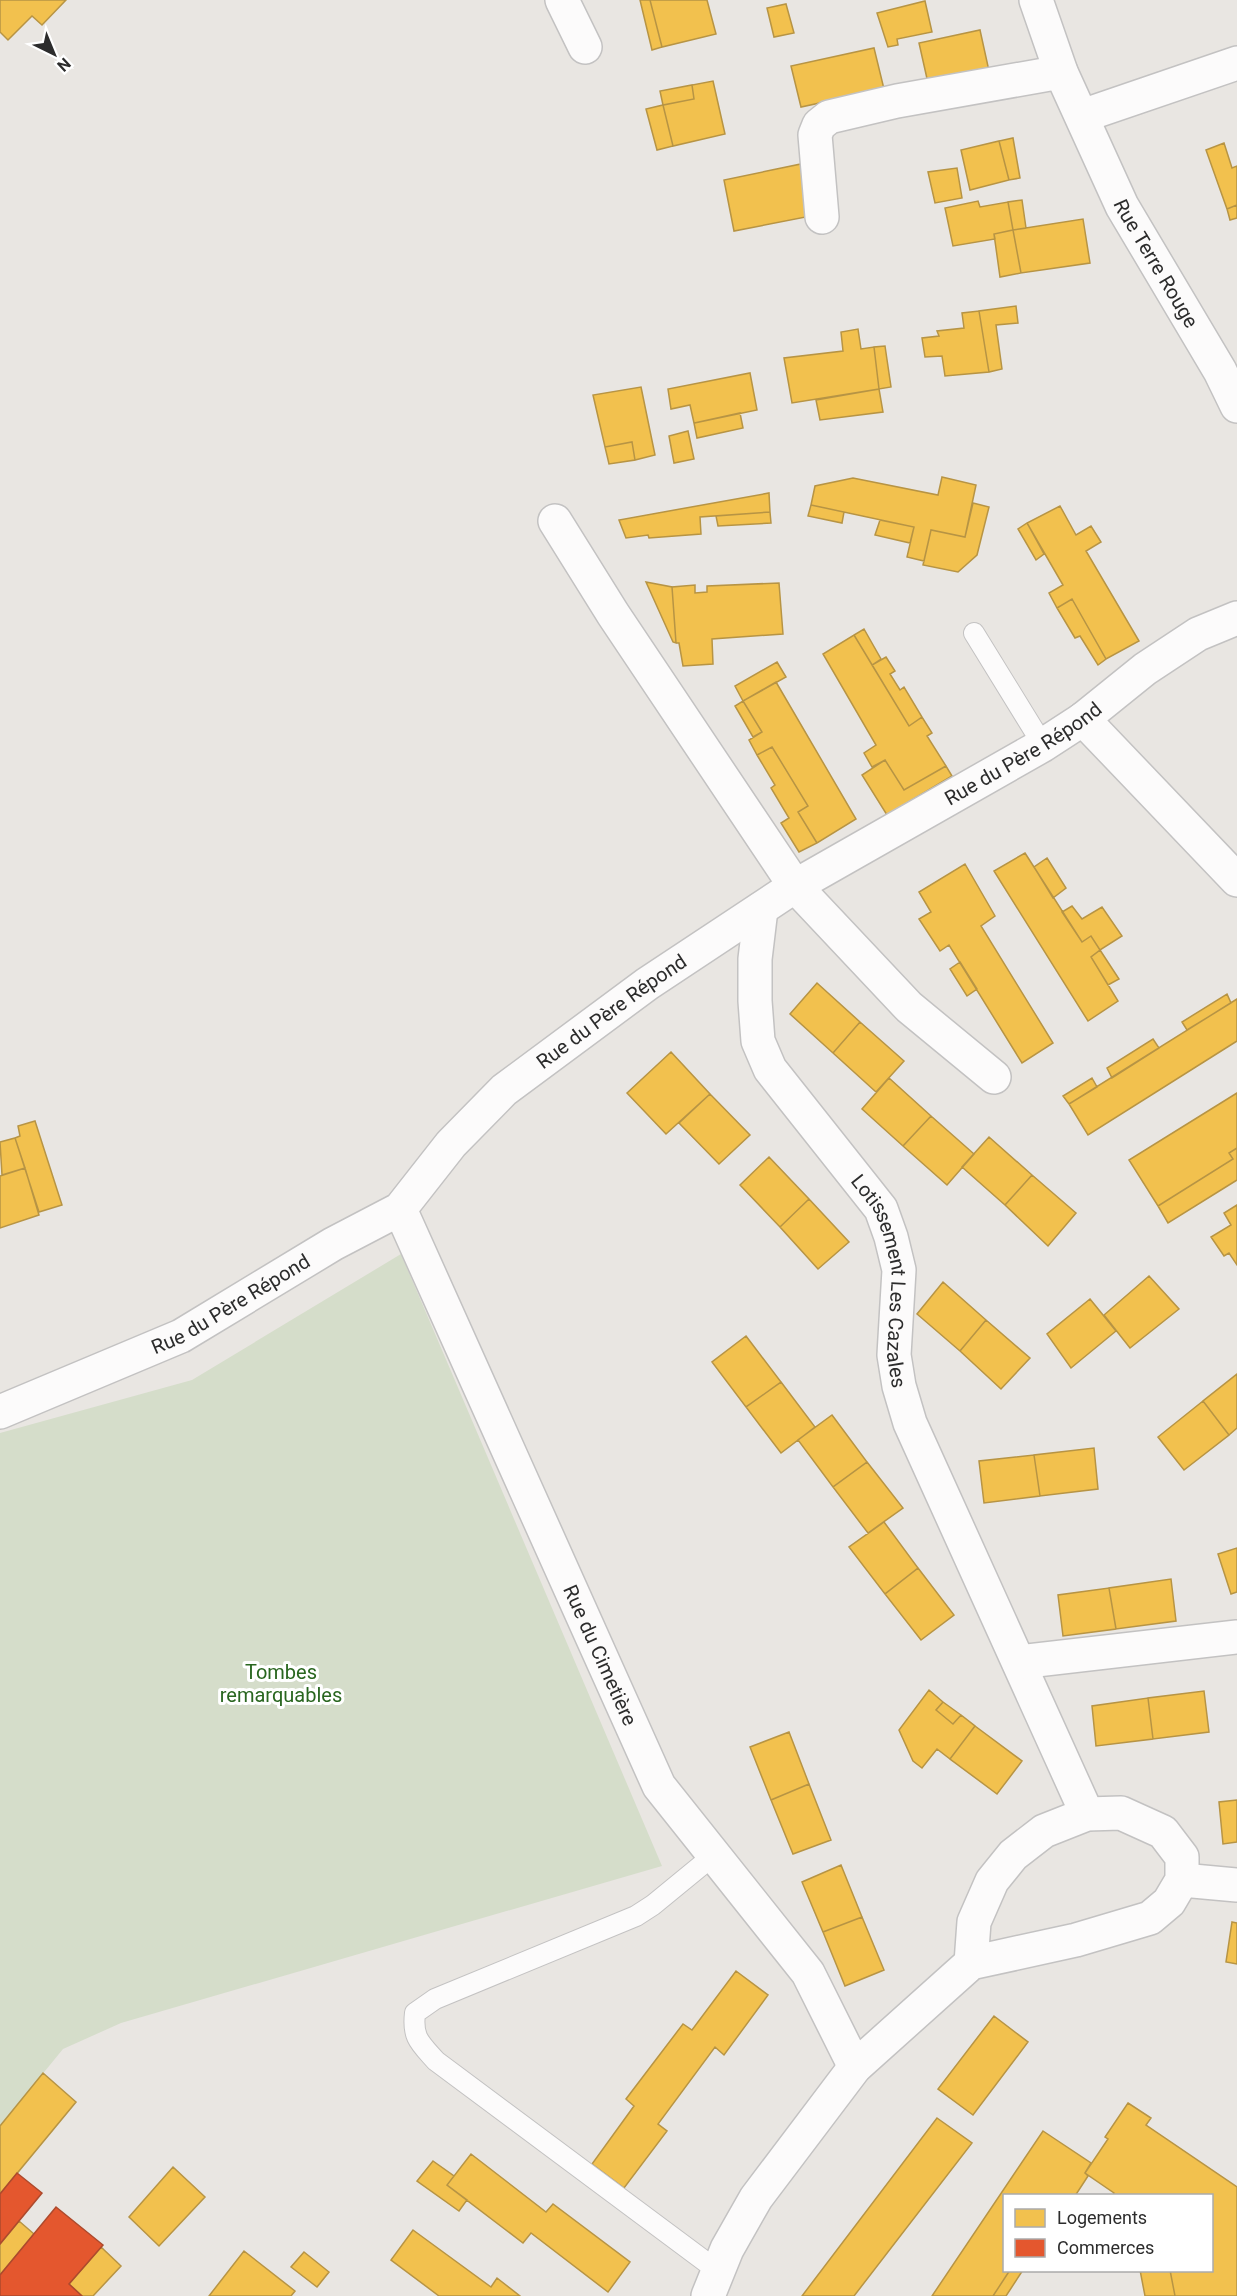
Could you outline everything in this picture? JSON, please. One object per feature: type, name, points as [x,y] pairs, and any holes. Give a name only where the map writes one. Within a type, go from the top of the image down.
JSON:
[{"type":"street","points":[[562,0],[585,47]]},
{"type":"street","name":"Rue Terre Rouge","points":[[1036,0],[1061,72],[1122,206],[1228,367],[1237,406]]},
{"type":"street","points":[[1082,116],[1237,63]]},
{"type":"street","points":[[822,217],[815,135],[819,125],[829,117],[897,101],[1061,72]]},
{"type":"street","points":[[555,521],[686,726],[795,886],[909,1007],[994,1077]]},
{"type":"street","name":"Rue du Père Répond","points":[[0,1412],[181,1335],[333,1244],[400,1209],[451,1144],[504,1090],[647,984],[795,886],[1043,745],[1083,719],[1145,669],[1198,634],[1237,618]]},
{"type":"street","points":[[1083,719],[1237,880]]},
{"type":"street","name":"Lotissement Les Cazales","points":[[761,909],[755,959],[758,1041],[770,1070],[881,1209],[899,1270],[894,1355],[899,1386],[910,1423],[1087,1814]]},
{"type":"street","name":"Rue du Cimetière","points":[[400,1209],[659,1786],[808,1973],[855,2067]]},
{"type":"street","points":[[1019,1662],[1237,1637]]},
{"type":"street","points":[[713,2284],[727,2249],[756,2198],[855,2067],[971,1963],[1076,1940],[1150,1918],[1169,1902],[1182,1880],[1182,1857],[1163,1832],[1121,1813],[1087,1814],[1044,1831],[1012,1856],[992,1881],[974,1922],[971,1963]]},
{"type":"street","points":[[1182,1880],[1237,1885]]},
{"type":"lane","points":[[974,633],[1043,745]]},
{"type":"lane","points":[[713,2284],[436,2061],[421,2044],[413,2029],[415,2013],[435,1999],[636,1916],[653,1905],[714,1855]]},
{"type":"green space","name":"Tombes remarquables","points":[[401,1254],[662,1866],[121,2023],[63,2049],[0,2126],[0,1433],[192,1380]]},
{"type":"building: Logements","points":[[0,0],[66,0],[42,25],[32,16],[8,40],[0,32]]},
{"type":"building: Logements","points":[[640,0],[650,0],[662,47],[652,50]]},
{"type":"building: Logements","points":[[650,0],[707,0],[716,34],[662,47]]},
{"type":"building: Logements","points":[[925,1],[932,32],[897,39],[898,45],[888,47],[877,13]]},
{"type":"building: Logements","points":[[786,4],[794,33],[774,37],[767,8]]},
{"type":"building: Logements","points":[[980,30],[989,71],[928,83],[919,43]]},
{"type":"building: Logements","points":[[874,48],[884,89],[801,107],[791,66]]},
{"type":"building: Logements","points":[[713,81],[725,134],[673,146],[663,105],[694,99],[692,85]]},
{"type":"building: Logements","points":[[692,85],[694,99],[663,105],[660,91]]},
{"type":"building: Logements","points":[[663,105],[673,146],[657,150],[646,109]]},
{"type":"building: Logements","points":[[1013,138],[1020,178],[1009,180],[999,141]]},
{"type":"building: Logements","points":[[999,141],[1009,180],[970,190],[961,150]]},
{"type":"building: Logements","points":[[1224,143],[1232,168],[1237,166],[1237,205],[1227,209],[1206,150]]},
{"type":"building: Logements","points":[[801,164],[811,216],[734,231],[724,180]]},
{"type":"building: Logements","points":[[957,168],[962,198],[935,203],[928,172]]},
{"type":"building: Logements","points":[[1022,200],[1026,228],[1013,230],[1008,202]]},
{"type":"building: Logements","points":[[978,201],[980,207],[1008,202],[1013,230],[994,234],[995,239],[953,246],[945,208]]},
{"type":"building: Logements","points":[[1237,205],[1237,218],[1230,220],[1227,209]]},
{"type":"building: Logements","points":[[1083,219],[1090,263],[1021,273],[1013,230]]},
{"type":"building: Logements","points":[[1013,230],[1021,273],[1000,277],[994,234]]},
{"type":"building: Logements","points":[[1016,306],[1018,323],[996,325],[1002,369],[989,372],[979,311]]},
{"type":"building: Logements","points":[[979,311],[989,372],[945,376],[942,356],[925,357],[922,338],[939,336],[937,331],[964,328],[962,313]]},
{"type":"building: Logements","points":[[858,329],[861,349],[874,347],[879,389],[792,403],[784,358],[843,351],[841,332]]},
{"type":"building: Logements","points":[[885,346],[891,387],[879,389],[874,347]]},
{"type":"building: Logements","points":[[750,373],[757,410],[694,423],[690,405],[671,409],[668,389]]},
{"type":"building: Logements","points":[[641,387],[655,455],[635,460],[632,442],[605,447],[593,395]]},
{"type":"building: Logements","points":[[879,389],[883,412],[820,420],[816,400]]},
{"type":"building: Logements","points":[[740,413],[743,428],[697,438],[694,423]]},
{"type":"building: Logements","points":[[688,431],[694,459],[674,463],[669,436]]},
{"type":"building: Logements","points":[[632,442],[635,460],[609,464],[605,447]]},
{"type":"building: Logements","points":[[942,477],[976,485],[965,537],[931,530],[924,561],[907,557],[914,527],[811,505],[815,486],[853,478],[938,495]]},
{"type":"building: Logements","points":[[769,493],[770,512],[700,517],[701,534],[649,538],[648,535],[626,538],[619,520]]},
{"type":"building: Logements","points":[[973,503],[989,507],[977,555],[958,572],[923,565],[931,530],[965,537]]},
{"type":"building: Logements","points":[[811,505],[844,512],[842,523],[808,516]]},
{"type":"building: Logements","points":[[1060,506],[1076,535],[1091,526],[1101,542],[1086,551],[1139,641],[1106,659],[1072,599],[1057,608],[1049,593],[1063,585],[1027,523]]},
{"type":"building: Logements","points":[[770,512],[771,523],[718,526],[716,516]]},
{"type":"building: Logements","points":[[880,520],[914,527],[910,543],[875,535]]},
{"type":"building: Logements","points":[[1027,523],[1044,554],[1036,560],[1018,529]]},
{"type":"building: Logements","points":[[646,582],[672,587],[676,643],[673,642]]},
{"type":"building: Logements","points":[[779,583],[783,634],[712,639],[713,664],[683,666],[679,643],[676,643],[672,587],[695,585],[695,593],[707,592],[707,586]]},
{"type":"building: Logements","points":[[1072,599],[1106,659],[1098,665],[1080,636],[1075,638],[1057,608]]},
{"type":"building: Logements","points":[[864,629],[881,659],[872,665],[854,635]]},
{"type":"building: Logements","points":[[854,635],[909,726],[922,717],[932,733],[927,736],[946,766],[904,790],[885,760],[872,767],[864,753],[876,745],[823,654]]},
{"type":"building: Logements","points":[[886,657],[895,671],[890,674],[900,690],[904,687],[922,717],[909,726],[872,665]]},
{"type":"building: Logements","points":[[777,662],[786,677],[743,701],[735,686]]},
{"type":"building: Logements","points":[[776,682],[856,819],[817,843],[798,812],[808,806],[772,747],[757,755],[749,740],[762,732],[743,701]]},
{"type":"building: Logements","points":[[743,701],[762,732],[753,737],[735,706]]},
{"type":"building: Logements","points":[[772,747],[808,806],[798,812],[817,843],[799,852],[781,823],[789,818],[771,788],[775,785],[757,755]]},
{"type":"building: Logements","points":[[885,760],[904,790],[946,766],[952,776],[887,815],[862,775]]},
{"type":"building: Logements","points":[[1025,853],[1082,942],[1091,936],[1100,950],[1091,957],[1118,1001],[1088,1021],[994,871]]},
{"type":"building: Logements","points":[[1047,858],[1066,888],[1053,898],[1034,867]]},
{"type":"building: Logements","points":[[965,864],[995,916],[981,926],[1053,1043],[1022,1063],[949,945],[940,951],[919,919],[931,912],[919,892]]},
{"type":"building: Logements","points":[[1072,906],[1082,919],[1102,907],[1122,936],[1100,950],[1091,936],[1082,942],[1062,912]]},
{"type":"building: Logements","points":[[1100,950],[1119,979],[1108,985],[1091,957]]},
{"type":"building: Logements","points":[[960,962],[977,989],[967,996],[950,969]]},
{"type":"building: Logements","points":[[817,983],[860,1022],[833,1053],[790,1014]]},
{"type":"building: Logements","points":[[1227,994],[1231,1003],[1187,1030],[1182,1022]]},
{"type":"building: Logements","points":[[1237,999],[1237,1041],[1088,1135],[1069,1104]]},
{"type":"building: Logements","points":[[860,1022],[904,1061],[876,1092],[833,1053]]},
{"type":"building: Logements","points":[[1153,1039],[1159,1048],[1112,1078],[1107,1068]]},
{"type":"building: Logements","points":[[671,1052],[710,1094],[666,1134],[627,1093]]},
{"type":"building: Logements","points":[[889,1078],[931,1116],[903,1146],[862,1109]]},
{"type":"building: Logements","points":[[1092,1078],[1097,1087],[1069,1104],[1063,1096]]},
{"type":"building: Logements","points":[[1237,1093],[1237,1148],[1229,1153],[1233,1159],[1158,1206],[1129,1160]]},
{"type":"building: Logements","points":[[710,1094],[750,1135],[719,1164],[679,1123]]},
{"type":"building: Logements","points":[[931,1116],[974,1154],[947,1185],[903,1146]]},
{"type":"building: Logements","points":[[35,1121],[62,1205],[39,1212],[15,1138],[20,1136],[18,1126]]},
{"type":"building: Logements","points":[[989,1137],[1032,1175],[1005,1205],[962,1167]]},
{"type":"building: Logements","points":[[15,1138],[25,1168],[2,1175],[0,1142]]},
{"type":"building: Logements","points":[[1237,1148],[1237,1180],[1168,1223],[1158,1206],[1233,1159],[1229,1153]]},
{"type":"building: Logements","points":[[769,1157],[809,1199],[780,1227],[740,1185]]},
{"type":"building: Logements","points":[[25,1168],[39,1215],[0,1228],[0,1176]]},
{"type":"building: Logements","points":[[1032,1175],[1076,1213],[1048,1246],[1005,1205]]},
{"type":"building: Logements","points":[[809,1199],[849,1242],[818,1269],[780,1227]]},
{"type":"building: Logements","points":[[1237,1205],[1237,1265],[1229,1253],[1224,1256],[1211,1237],[1231,1225],[1224,1213]]},
{"type":"building: Logements","points":[[1149,1276],[1179,1309],[1130,1348],[1104,1315]]},
{"type":"building: Logements","points":[[943,1282],[986,1320],[960,1351],[917,1314]]},
{"type":"building: Logements","points":[[1090,1299],[1116,1331],[1071,1368],[1047,1334]]},
{"type":"building: Logements","points":[[986,1320],[1030,1358],[1001,1389],[960,1351]]},
{"type":"building: Logements","points":[[746,1336],[781,1382],[746,1407],[712,1362]]},
{"type":"building: Logements","points":[[1237,1374],[1237,1428],[1229,1435],[1203,1401]]},
{"type":"building: Logements","points":[[781,1382],[815,1427],[781,1453],[746,1407]]},
{"type":"building: Logements","points":[[1203,1401],[1229,1435],[1184,1470],[1158,1437]]},
{"type":"building: Logements","points":[[832,1415],[867,1462],[833,1487],[798,1440]]},
{"type":"building: Logements","points":[[1094,1448],[1098,1489],[1040,1496],[1034,1455]]},
{"type":"building: Logements","points":[[1034,1455],[1040,1496],[984,1503],[979,1461]]},
{"type":"building: Logements","points":[[867,1462],[903,1508],[868,1533],[833,1487]]},
{"type":"building: Logements","points":[[884,1522],[918,1568],[885,1594],[849,1547]]},
{"type":"building: Logements","points":[[1237,1548],[1237,1592],[1231,1594],[1218,1554]]},
{"type":"building: Logements","points":[[918,1568],[954,1615],[921,1640],[885,1594]]},
{"type":"building: Logements","points":[[1171,1579],[1176,1621],[1116,1629],[1109,1588]]},
{"type":"building: Logements","points":[[1109,1588],[1116,1629],[1063,1636],[1058,1595]]},
{"type":"building: Logements","points":[[929,1690],[943,1702],[936,1710],[953,1724],[961,1715],[975,1726],[950,1759],[937,1749],[922,1768],[913,1761],[899,1730]]},
{"type":"building: Logements","points":[[1204,1691],[1209,1732],[1153,1739],[1148,1698]]},
{"type":"building: Logements","points":[[1148,1698],[1153,1739],[1096,1746],[1092,1706]]},
{"type":"building: Logements","points":[[943,1702],[961,1715],[953,1724],[936,1710]]},
{"type":"building: Logements","points":[[975,1726],[1022,1761],[997,1794],[950,1759]]},
{"type":"building: Logements","points":[[789,1732],[809,1784],[771,1800],[750,1747]]},
{"type":"building: Logements","points":[[809,1784],[831,1840],[793,1854],[771,1800]]},
{"type":"building: Logements","points":[[1237,1800],[1237,1842],[1223,1844],[1219,1802]]},
{"type":"building: Logements","points":[[841,1865],[862,1917],[823,1932],[802,1882]]},
{"type":"building: Logements","points":[[862,1917],[884,1970],[845,1986],[823,1932]]},
{"type":"building: Logements","points":[[1232,1922],[1237,1923],[1237,1964],[1226,1962]]},
{"type":"building: Logements","points":[[736,1971],[768,1995],[724,2055],[715,2047],[658,2124],[667,2131],[624,2188],[592,2164],[634,2106],[626,2099],[683,2024],[692,2030]]},
{"type":"building: Logements","points":[[994,2016],[1028,2042],[973,2115],[938,2089]]},
{"type":"building: Logements","points":[[43,2073],[76,2102],[0,2194],[0,2126]]},
{"type":"building: Logements","points":[[1128,2103],[1151,2118],[1146,2125],[1237,2187],[1237,2296],[1175,2296],[1170,2272],[1213,2272],[1213,2194],[1114,2194],[1085,2173],[1108,2139],[1105,2137]]},
{"type":"building: Logements","points":[[937,2118],[972,2143],[854,2296],[802,2296]]},
{"type":"building: Logements","points":[[1043,2131],[1091,2163],[1085,2173],[1088,2176],[1076,2194],[1003,2194],[1003,2272],[1009,2272],[993,2296],[932,2296]]},
{"type":"building: Logements","points":[[471,2154],[546,2212],[553,2204],[630,2262],[608,2292],[531,2233],[523,2243],[447,2185]]},
{"type":"building: Logements","points":[[433,2161],[454,2176],[447,2185],[467,2200],[459,2211],[417,2181]]},
{"type":"building: Logements","points":[[173,2167],[205,2197],[159,2246],[129,2217]]},
{"type":"building: Logements","points":[[19,2221],[34,2234],[0,2275],[0,2244]]},
{"type":"building: Logements","points":[[413,2230],[491,2287],[497,2278],[520,2296],[439,2296],[391,2260]]},
{"type":"building: Logements","points":[[101,2247],[121,2266],[93,2296],[82,2296],[69,2284]]},
{"type":"building: Logements","points":[[244,2251],[295,2291],[291,2296],[209,2296]]},
{"type":"building: Logements","points":[[304,2252],[329,2272],[317,2287],[291,2267]]},
{"type":"building: Logements","points":[[1009,2272],[1022,2272],[1006,2296],[993,2296]]},
{"type":"building: Logements","points":[[1140,2272],[1170,2272],[1175,2296],[1145,2296]]},
{"type":"building: Commerces","points":[[17,2173],[42,2193],[0,2244],[0,2194]]},
{"type":"building: Commerces","points":[[56,2207],[103,2245],[69,2284],[82,2296],[0,2296],[0,2275]]}]
